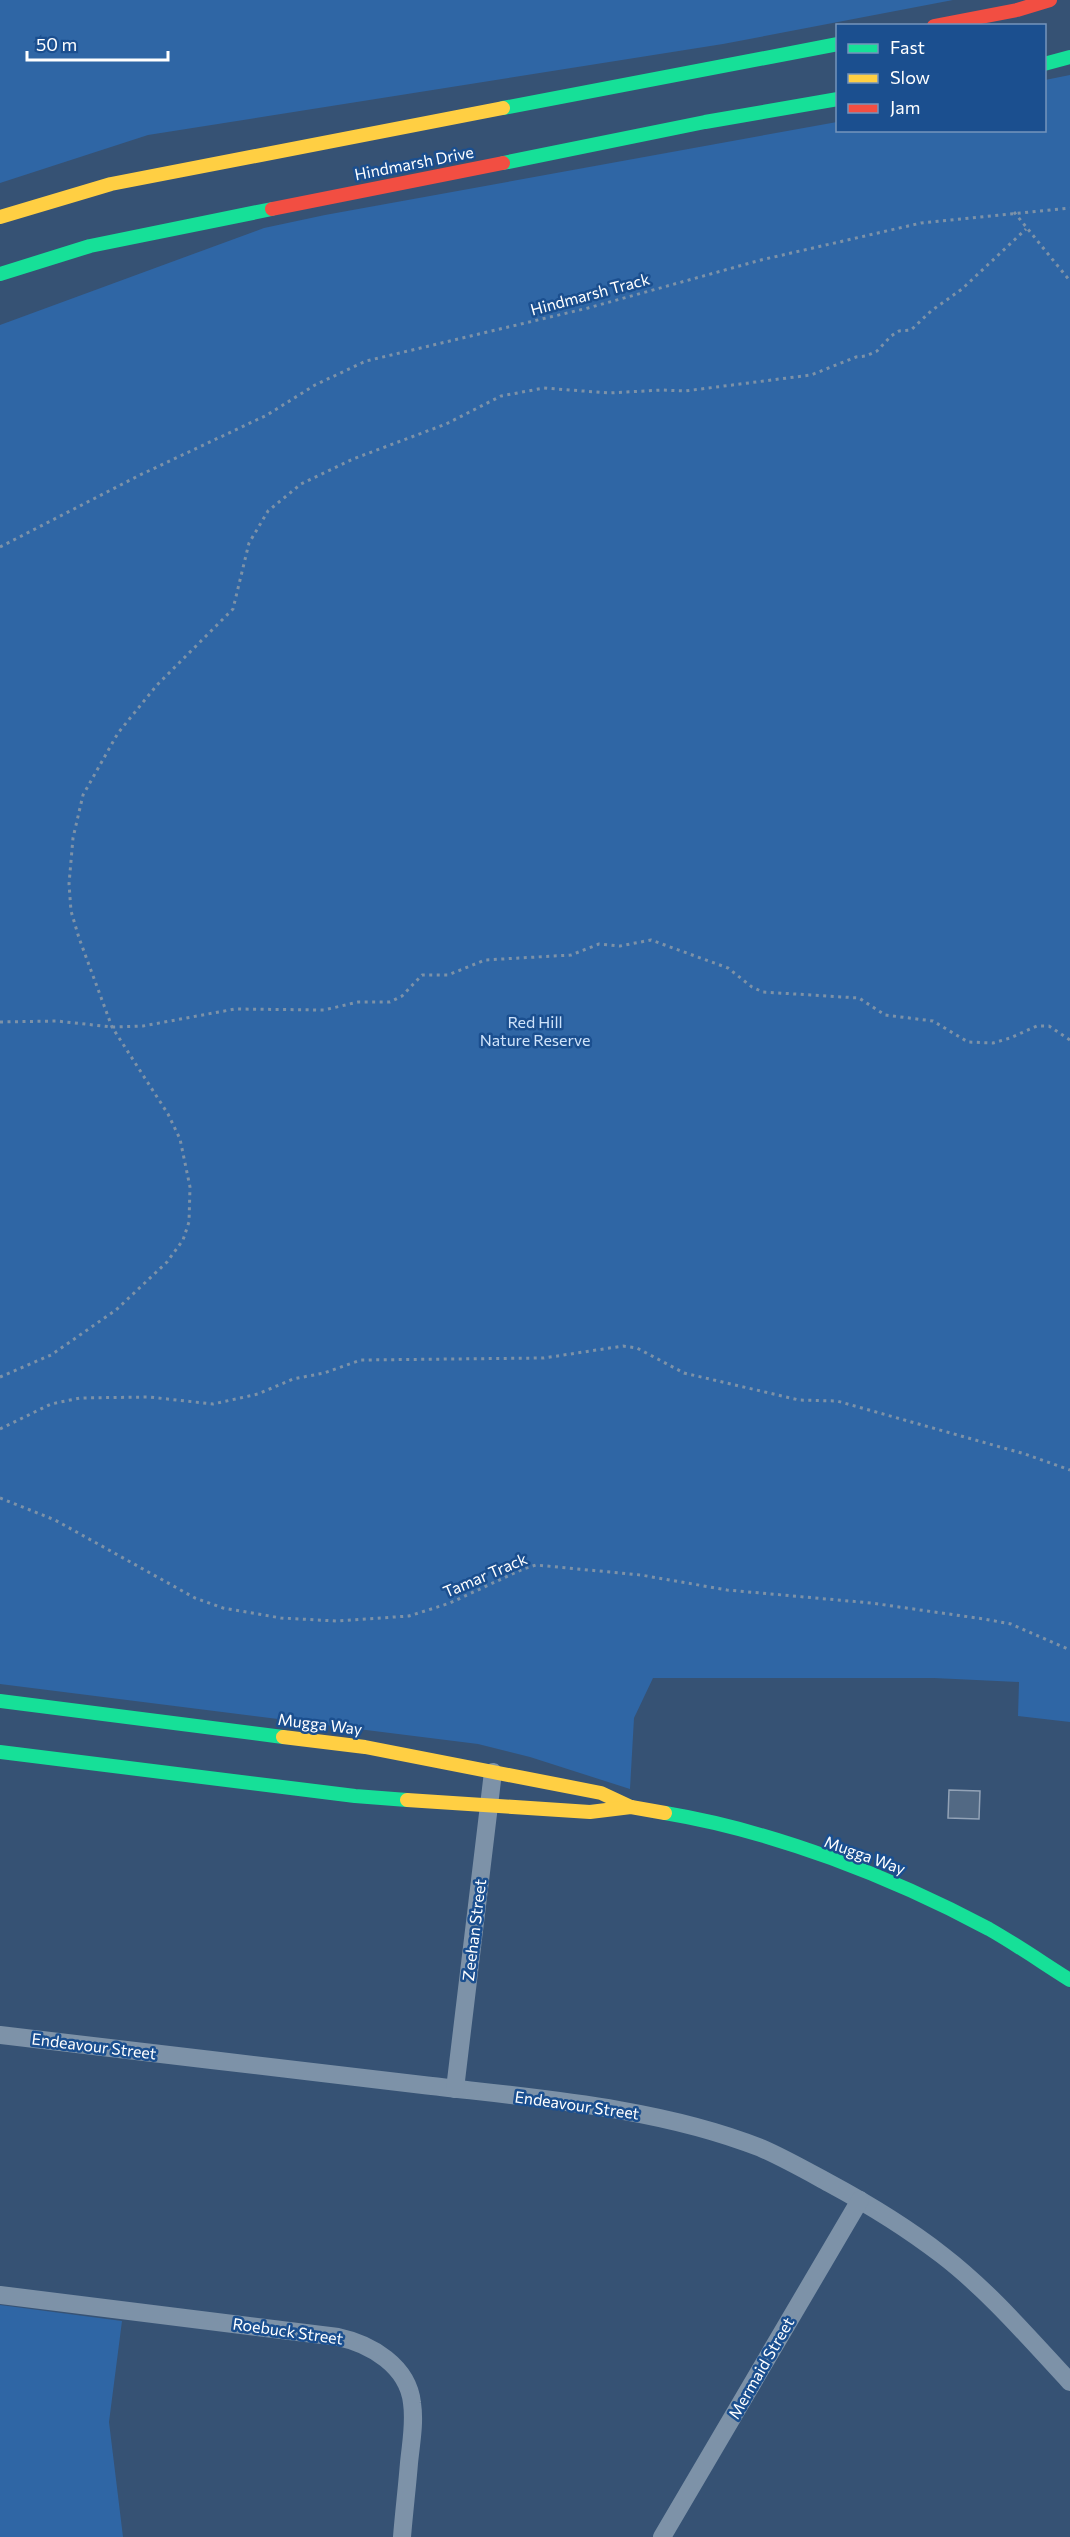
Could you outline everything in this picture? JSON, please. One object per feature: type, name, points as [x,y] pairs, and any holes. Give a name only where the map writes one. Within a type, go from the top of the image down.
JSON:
[{"type":"main road","points":[[944,24],[1017,10],[1050,0]]},
{"type":"main road","points":[[0,217],[111,184],[836,44]]},
{"type":"main road","points":[[1046,63],[1070,57]]},
{"type":"main road","name":"Hindmarsh Drive","points":[[0,274],[90,246],[693,124],[836,99]]},
{"type":"main road","name":"Mugga Way","points":[[0,1701],[365,1747],[601,1793],[631,1807],[684,1816],[766,1838],[891,1881],[990,1930],[1070,1980]]},
{"type":"main road","name":"Mugga Way","points":[[0,1752],[355,1796],[590,1812],[631,1807]]},
{"type":"street","name":"Zeehan Street","points":[[455,2089],[493,1772]]},
{"type":"street","name":"Endeavour Street","points":[[0,2035],[614,2110],[675,2121],[762,2149],[899,2223],[943,2256],[1017,2324],[1070,2382]]},
{"type":"street","name":"Mermaid Street","points":[[662,2537],[860,2200]]},
{"type":"street","name":"Roebuck Street","points":[[0,2295],[338,2337],[354,2340],[369,2348],[386,2359],[400,2374],[412,2402],[413,2424],[402,2537]]},
{"type":"path","points":[[1068,208],[1070,201]]},
{"type":"path","name":"Hindmarsh Track","points":[[0,547],[140,475],[267,415],[315,385],[366,361],[588,308],[761,260],[921,223],[1068,208]]},
{"type":"path","points":[[1014,212],[1070,281]]},
{"type":"path","points":[[0,1377],[51,1355],[116,1310],[168,1262],[183,1240],[189,1222],[190,1187],[180,1139],[168,1114],[112,1027],[72,911],[69,884],[72,838],[82,795],[118,733],[157,685],[233,609],[249,543],[268,511],[301,484],[353,459],[446,424],[501,396],[544,388],[609,393],[685,391],[745,382],[791,379],[811,375],[856,357],[866,356],[877,351],[891,336],[911,330],[931,311],[962,289],[1026,229]]},
{"type":"path","points":[[0,1022],[57,1022],[112,1027],[143,1026],[235,1009],[324,1010],[358,1002],[390,1002],[402,996],[422,975],[448,975],[485,960],[571,955],[599,944],[620,946],[651,940],[728,968],[752,987],[763,992],[859,998],[885,1014],[933,1021],[968,1042],[993,1043],[1037,1026],[1057,1029],[1070,1040]]},
{"type":"path","points":[[0,1429],[51,1404],[80,1398],[149,1397],[213,1404],[258,1394],[293,1379],[324,1373],[361,1360],[544,1358],[622,1346],[637,1348],[684,1373],[799,1400],[837,1401],[1025,1454],[1070,1470]]},
{"type":"path","name":"Tamar Track","points":[[0,1498],[55,1520],[195,1598],[223,1608],[281,1618],[336,1622],[409,1616],[450,1603],[536,1565],[641,1575],[727,1590],[871,1603],[984,1619],[1011,1624],[1070,1650]]},
{"type":"green space","points":[[0,0],[953,0],[723,44],[148,135],[0,183]]},
{"type":"green space","name":"Red Hill Nature Reserve","points":[[1070,75],[1070,1722],[1018,1716],[1019,1682],[934,1678],[653,1678],[634,1718],[630,1789],[530,1757],[478,1744],[0,1684],[0,325],[264,228],[325,215],[836,122],[836,132],[1046,132],[1046,80]]},
{"type":"green space","points":[[0,2305],[122,2321],[109,2422],[123,2537],[0,2537]]},
{"type":"building","points":[[949,1790],[980,1791],[979,1819],[948,1818]]},
{"type":"traffic: fast","points":[[503,108],[836,44]]},
{"type":"traffic: fast","points":[[1046,63],[1070,57]]},
{"type":"traffic: fast","points":[[503,163],[705,122],[836,99]]},
{"type":"traffic: fast","points":[[0,274],[90,246],[272,209]]},
{"type":"traffic: fast","points":[[0,1701],[283,1737]]},
{"type":"traffic: fast","points":[[0,1752],[355,1796],[407,1800]]},
{"type":"traffic: fast","points":[[665,1813],[748,1831],[873,1874],[989,1929],[1070,1980]]},
{"type":"traffic: slow","points":[[0,217],[111,184],[503,108]]},
{"type":"traffic: slow","points":[[283,1737],[365,1747],[601,1793],[631,1807],[665,1813]]},
{"type":"traffic: slow","points":[[407,1800],[590,1812],[631,1807]]},
{"type":"traffic: jam","points":[[944,24],[1017,10],[1050,0]]},
{"type":"traffic: jam","points":[[272,209],[503,163]]}]
